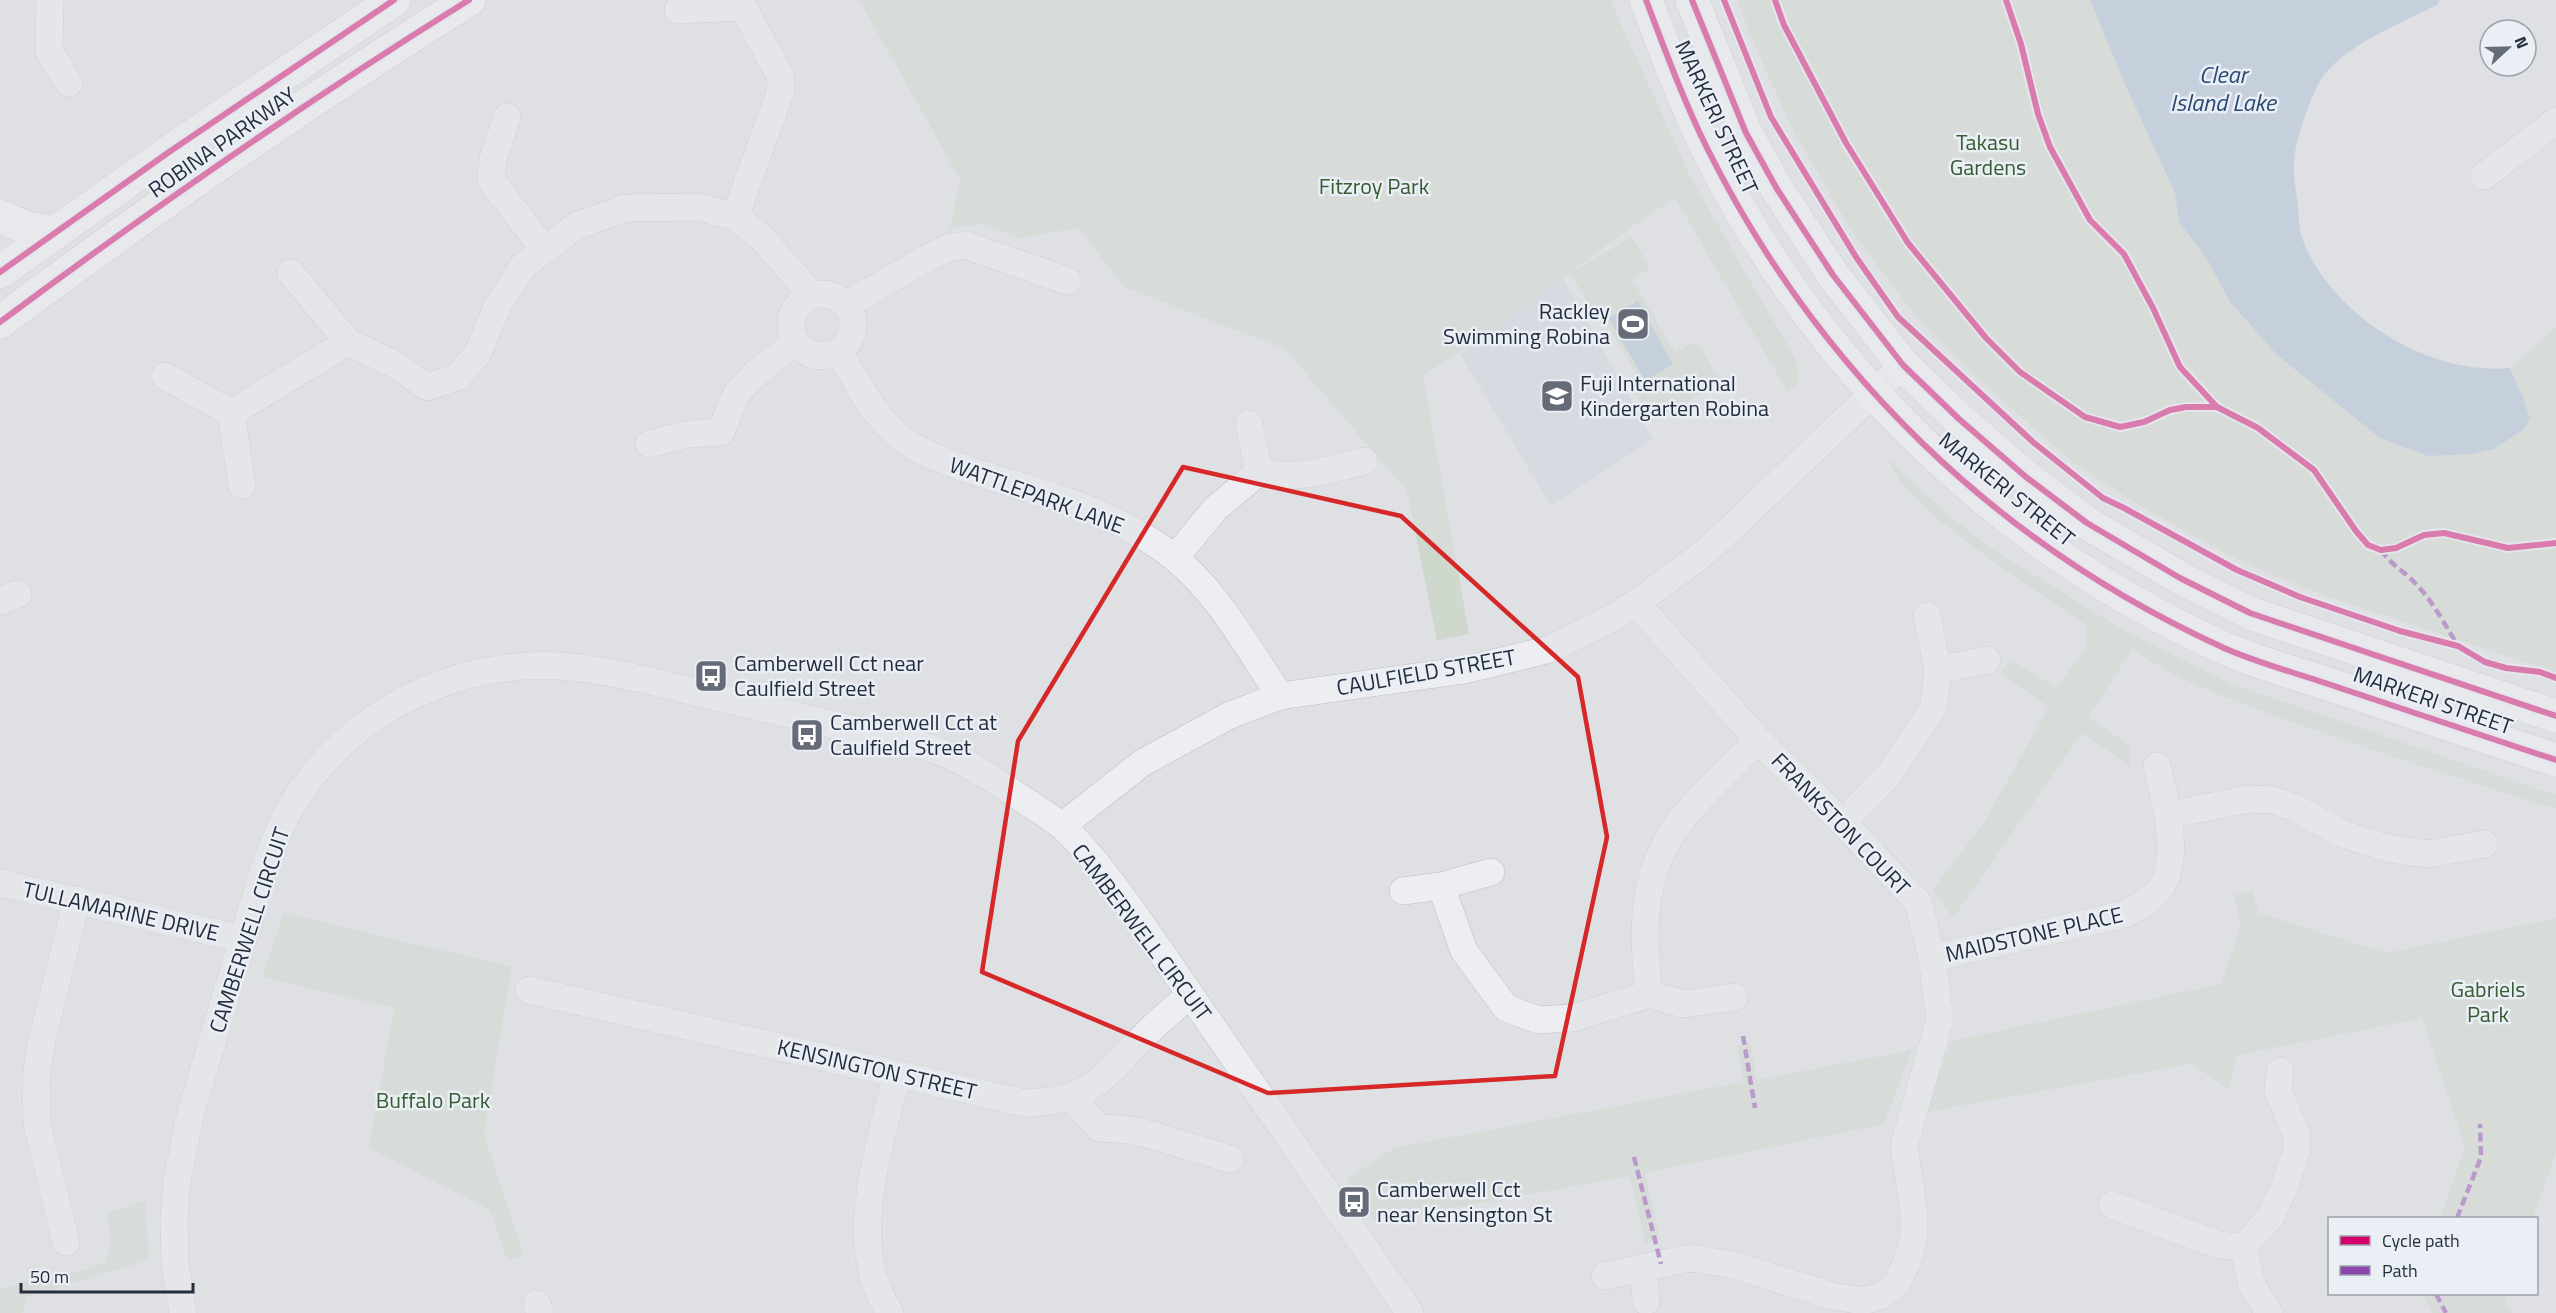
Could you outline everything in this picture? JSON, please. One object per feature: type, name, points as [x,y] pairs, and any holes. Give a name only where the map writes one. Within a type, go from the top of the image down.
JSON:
[{"type":"main road","name":"ROBINA PARKWAY","points":[[1,268],[394,0]]},
{"type":"main road","name":"ROBINA PARKWAY","points":[[9,311],[372,60],[469,0]]},
{"type":"main road","name":"MARKERI STREET","points":[[1646,0],[1677,81],[1707,149],[1742,212],[1801,304],[1872,393],[1903,426],[2022,531],[2076,567],[2155,614],[2227,650],[2556,760]]},
{"type":"main road","name":"MARKERI STREET","points":[[1692,0],[1746,133],[1777,189],[1833,275],[1903,365],[1959,419],[2026,477],[2087,523],[2180,578],[2250,613],[2556,716]]},
{"type":"main road","points":[[0,216],[24,227],[54,233]]},
{"type":"street","points":[[51,0],[49,51],[69,83]]},
{"type":"street","points":[[678,10],[743,4],[780,76],[781,90],[735,218]]},
{"type":"street","points":[[507,117],[493,159],[491,180],[544,250]]},
{"type":"street","points":[[2484,176],[2556,121]]},
{"type":"street","points":[[291,273],[348,342],[394,364],[427,387],[458,376],[478,353],[496,309],[523,266],[576,226],[626,208],[698,207],[735,218],[762,237],[812,295]]},
{"type":"street","points":[[846,305],[927,258],[947,248],[965,245],[1068,281]]},
{"type":"street","points":[[1,268],[9,311]]},
{"type":"street","points":[[828,294],[846,305],[852,321],[851,334],[846,344],[838,351],[823,356],[812,354],[796,342],[792,332],[791,320],[795,309],[802,300],[812,295],[828,294]]},
{"type":"street","points":[[231,413],[348,342]]},
{"type":"street","points":[[649,444],[688,434],[721,432],[736,394],[756,373],[796,342]]},
{"type":"street","name":"WATTLEPARK LANE","points":[[838,351],[875,412],[897,435],[933,456],[1088,509],[1123,525],[1175,558],[1204,587],[1229,619],[1280,696]]},
{"type":"street","name":"CAULFIELD STREET","points":[[1062,826],[1142,763],[1228,716],[1280,696],[1465,670],[1547,650],[1606,621],[1636,603],[1708,550],[1903,365]]},
{"type":"street","points":[[165,376],[231,413]]},
{"type":"street","points":[[231,413],[242,485]]},
{"type":"street","points":[[1249,424],[1259,472]]},
{"type":"street","points":[[1259,472],[1274,476],[1306,473],[1364,461]]},
{"type":"street","points":[[1175,558],[1215,509],[1259,472]]},
{"type":"street","name":"FRANKSTON COURT","points":[[1605,1276],[1689,1258],[1730,1264],[1832,1296],[1864,1301],[1882,1295],[1897,1284],[1914,1238],[1914,1212],[1904,1146],[1940,1019],[1932,958],[1918,902],[1843,823],[1758,740],[1636,603]]},
{"type":"street","points":[[1843,823],[1889,774],[1933,709],[1938,670],[1927,616]]},
{"type":"street","points":[[1938,670],[1987,660]]},
{"type":"street","name":"CAMBERWELL CIRCUIT","points":[[183,1313],[175,1264],[174,1219],[177,1180],[190,1116],[273,842],[291,806],[335,750],[362,727],[414,695],[468,675],[505,667],[562,667],[602,671],[933,749],[990,777],[1062,826],[1101,868],[1410,1313]]},
{"type":"street","points":[[1649,994],[1644,914],[1652,875],[1669,837],[1699,801],[1758,740]]},
{"type":"street","name":"MAIDSTONE PLACE","points":[[1932,958],[2125,914],[2144,905],[2160,889],[2167,871],[2170,848],[2169,815],[2157,766]]},
{"type":"street","points":[[2169,815],[2248,799],[2272,800],[2292,807],[2343,834],[2390,849],[2428,854],[2484,844]]},
{"type":"street","points":[[1403,891],[1441,886],[1491,872]]},
{"type":"street","name":"TULLAMARINE DRIVE","points":[[0,883],[242,939]]},
{"type":"street","points":[[1441,886],[1464,951],[1506,1008],[1538,1020],[1573,1018],[1649,994],[1683,1004],[1734,997]]},
{"type":"street","points":[[66,1242],[37,1124],[36,1078],[41,1044],[77,900]]},
{"type":"street","name":"KENSINGTON STREET","points":[[529,990],[1024,1103],[1051,1102],[1071,1097],[1091,1087],[1111,1072],[1149,1030],[1190,995]]},
{"type":"street","points":[[2243,1248],[2271,1216],[2297,1150],[2296,1136],[2278,1090],[2280,1071]]},
{"type":"street","points":[[890,1313],[872,1273],[866,1230],[869,1203],[897,1074]]},
{"type":"street","points":[[1071,1097],[1099,1128],[1131,1130],[1230,1159]]},
{"type":"street","points":[[2112,1204],[2216,1244],[2243,1248]]},
{"type":"street","points":[[2243,1248],[2252,1285],[2269,1313]]},
{"type":"street","points":[[1643,1268],[1646,1301]]},
{"type":"highlighted area","points":[[1183,467],[1401,516],[1578,677],[1607,837],[1555,1076],[1268,1093],[982,972],[1018,741]]},
{"type":"shaded area","name":"Fuji International Kindergarten Robina","points":[[1563,278],[1653,439],[1551,506],[1460,354]]},
{"type":"green space","name":"Fitzroy Park","points":[[859,0],[1610,0],[1692,180],[1796,360],[1799,381],[1788,393],[1675,198],[1611,242],[1488,334],[1423,375],[1469,634],[1437,641],[1407,491],[1285,349],[1124,287],[1079,228],[1019,238],[984,224],[950,228],[960,179]]},
{"type":"green space","name":"Takasu Gardens","points":[[1737,0],[2090,0],[2127,89],[2175,193],[2179,222],[2208,261],[2230,302],[2277,355],[2380,438],[2428,456],[2472,454],[2494,449],[2523,430],[2523,397],[2510,368],[2556,327],[2556,672],[2332,598],[2268,573],[2222,552],[2134,502],[2074,463],[1990,390],[1918,319],[1851,230],[1794,132],[1754,44]]},
{"type":"green space","name":"Rackley Swimming Robina","points":[[1632,237],[1650,268],[1632,279],[1675,353],[1697,341],[1721,382],[1652,422],[1633,390],[1642,384],[1595,304],[1590,307],[1570,273]]},
{"type":"green space","points":[[1889,459],[1950,517],[1992,549],[2130,634],[2229,683],[2556,795],[2556,809],[2389,756],[2250,706],[2169,672],[2132,649],[2089,717],[2130,746],[2130,766],[2082,733],[1953,918],[1933,889],[1983,824],[2049,707],[2001,674],[2010,659],[2057,688],[2087,646],[2086,625],[2008,572],[1944,524],[1898,478]]},
{"type":"green space","name":"Gabriels Park","points":[[2253,891],[2258,913],[2387,953],[2556,918],[2556,1153],[2533,1217],[2440,1217],[2465,1147],[2422,1018],[2237,1055],[2228,1089],[2192,1064],[1926,1112],[1951,1041],[2221,984],[2241,926],[2234,895]]},
{"type":"green space","name":"Buffalo Park","points":[[284,913],[512,967],[484,1134],[524,1256],[507,1260],[490,1210],[369,1148],[394,1008],[262,977]]},
{"type":"green space","points":[[1750,1043],[1757,1080],[1912,1050],[1884,1124],[1645,1173],[1660,1240],[1645,1243],[1630,1176],[1376,1222],[1347,1179],[1394,1148],[1743,1082],[1737,1045]]},
{"type":"green space","points":[[145,1201],[149,1260],[27,1297],[22,1313],[0,1313],[0,1289],[45,1276],[46,1281],[105,1263],[112,1242],[106,1213]]},
{"type":"green space","points":[[2423,1295],[2508,1295],[2505,1301],[2512,1313],[2432,1313]]},
{"type":"water","name":"Clear Island Lake","points":[[2090,0],[2440,0],[2437,5],[2356,47],[2329,69],[2320,81],[2303,121],[2295,153],[2294,174],[2300,232],[2314,264],[2334,290],[2357,314],[2385,334],[2415,350],[2447,362],[2479,368],[2510,368],[2530,419],[2523,430],[2494,449],[2472,454],[2428,456],[2380,438],[2277,355],[2230,302],[2208,261],[2179,222],[2175,193],[2127,89]]},
{"type":"water","points":[[1638,301],[1673,364],[1645,381],[1609,318]]},
{"type":"marked path","points":[[2381,550],[2427,597],[2458,646]]},
{"type":"marked path","points":[[1743,1036],[1755,1108]]},
{"type":"marked path","points":[[2457,1217],[2481,1157],[2480,1124]]},
{"type":"marked path","points":[[1634,1157],[1661,1264]]},
{"type":"marked path","points":[[2437,1295],[2446,1313]]},
{"type":"cycle path","points":[[0,272],[169,152],[394,0]]},
{"type":"cycle path","points":[[0,322],[231,156],[469,0]]},
{"type":"cycle path","points":[[1646,0],[1683,95],[1708,150],[1753,231],[1804,307],[1861,378],[1923,444],[1991,504],[2064,558],[2142,606],[2224,648],[2556,760]]},
{"type":"cycle path","points":[[1692,0],[1746,133],[1777,189],[1833,275],[1903,365],[1959,419],[2026,477],[2087,523],[2180,578],[2250,613],[2556,716]]},
{"type":"cycle path","points":[[1724,0],[1771,117],[1856,257],[1898,317],[2033,442],[2103,498],[2237,570],[2300,597],[2400,631],[2458,646],[2485,662],[2506,668],[2540,672],[2556,678]]},
{"type":"cycle path","points":[[1775,0],[1784,25],[1846,143],[1908,243],[1986,338],[2020,372],[2085,417],[2120,427],[2144,422],[2170,410],[2186,407],[2217,407],[2258,428],[2314,470],[2356,531],[2368,545],[2381,550],[2396,548],[2424,535],[2444,533],[2508,548],[2556,543]]},
{"type":"cycle path","points":[[2006,0],[2021,44],[2038,114],[2050,147],[2090,220],[2124,254],[2153,308],[2180,367],[2217,407]]},
{"type":"place","name":"Rackley Swimming Robina","points":[[1633,324]]},
{"type":"place","name":"Fuji International Kindergarten Robina","points":[[1557,396]]},
{"type":"place","name":"Camberwell Cct near Caulfield Street","points":[[711,676]]},
{"type":"place","name":"Camberwell Cct at Caulfield Street","points":[[807,735]]},
{"type":"place","name":"Camberwell Cct near Kensington St","points":[[1354,1202]]}]
